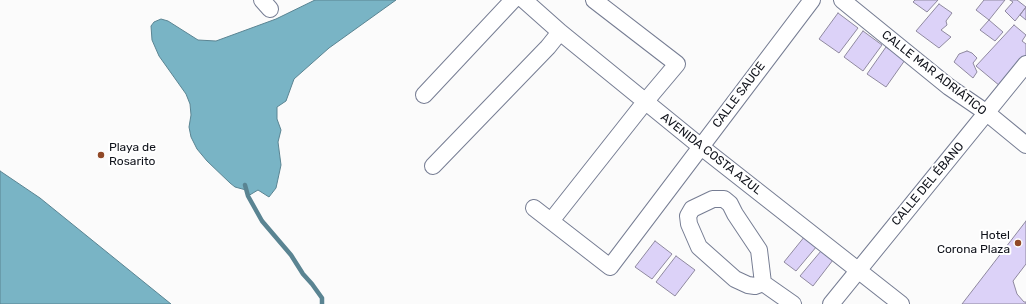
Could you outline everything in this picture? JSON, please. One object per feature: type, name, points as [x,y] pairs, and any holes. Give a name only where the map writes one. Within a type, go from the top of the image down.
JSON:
[{"type":"street","points":[[424,94],[513,0]]},
{"type":"street","name":"AVENIDA COSTA AZUL","points":[[524,0],[560,32],[645,102],[901,304]]},
{"type":"street","points":[[534,208],[551,221],[677,64],[594,0]]},
{"type":"street","name":"CALLE SAUCE","points":[[551,221],[610,267],[700,146],[812,0]]},
{"type":"street","name":"CALLE MAR ADRIÁTICO","points":[[842,0],[949,86],[1026,145]]},
{"type":"street","points":[[433,166],[548,47],[560,32]]},
{"type":"street","name":"CALLE DEL ÉBANO","points":[[831,304],[858,269],[987,114],[1026,64]]},
{"type":"street","points":[[763,284],[762,266],[758,250],[730,204],[724,199],[713,199],[692,209],[688,216],[689,224],[699,247],[735,279],[748,285],[755,286],[763,284],[793,304]]},
{"type":"water","points":[[315,0],[396,0],[329,48],[294,79],[286,101],[277,107],[277,119],[281,130],[278,142],[281,165],[276,188],[269,197],[258,190],[248,196],[246,190],[235,187],[230,183],[197,149],[191,137],[189,127],[191,115],[190,104],[186,94],[159,56],[152,40],[151,26],[154,22],[161,19],[168,21],[198,40],[216,41],[276,19]]},
{"type":"water","points":[[0,171],[40,198],[171,304],[0,304]]},
{"type":"building","points":[[915,0],[938,0],[927,12],[913,2]]},
{"type":"building","points":[[984,0],[1005,0],[989,20],[976,10]]},
{"type":"building","points":[[1010,0],[1017,0],[1026,7],[1015,21],[1005,11],[1013,2]]},
{"type":"building","points":[[939,4],[952,13],[946,21],[947,25],[941,30],[951,37],[939,48],[916,31]]},
{"type":"building","points":[[1026,7],[1026,20],[1020,15]]},
{"type":"building","points":[[838,13],[858,28],[839,53],[819,39]]},
{"type":"building","points":[[989,20],[1003,32],[995,41],[980,30]]},
{"type":"building","points":[[1014,25],[1026,35],[1022,41],[1026,44],[1026,56],[1000,86],[976,66]]},
{"type":"building","points":[[863,31],[882,45],[863,71],[844,57]]},
{"type":"building","points":[[886,47],[905,60],[886,87],[867,74]]},
{"type":"building","points":[[967,51],[972,53],[977,58],[973,63],[977,72],[973,78],[954,62],[959,54]]},
{"type":"building","name":"Hotel Corona Plaza","points":[[1026,221],[1026,264],[1013,281],[1017,294],[1024,302],[1026,302],[1026,304],[962,304]]},
{"type":"building","points":[[805,236],[817,246],[796,271],[784,262]]},
{"type":"building","points":[[655,241],[672,254],[652,279],[635,267]]},
{"type":"building","points":[[821,251],[833,260],[813,286],[800,276]]},
{"type":"building","points":[[676,256],[695,270],[675,296],[656,282]]},
{"type":"waterway","points":[[245,185],[248,196],[262,221],[291,255],[303,274],[312,284],[322,298],[322,304]]},
{"type":"place","name":"Playa de Rosarito","points":[[101,155]]},
{"type":"place","name":"Hotel Corona Plaza","points":[[1018,243]]}]
